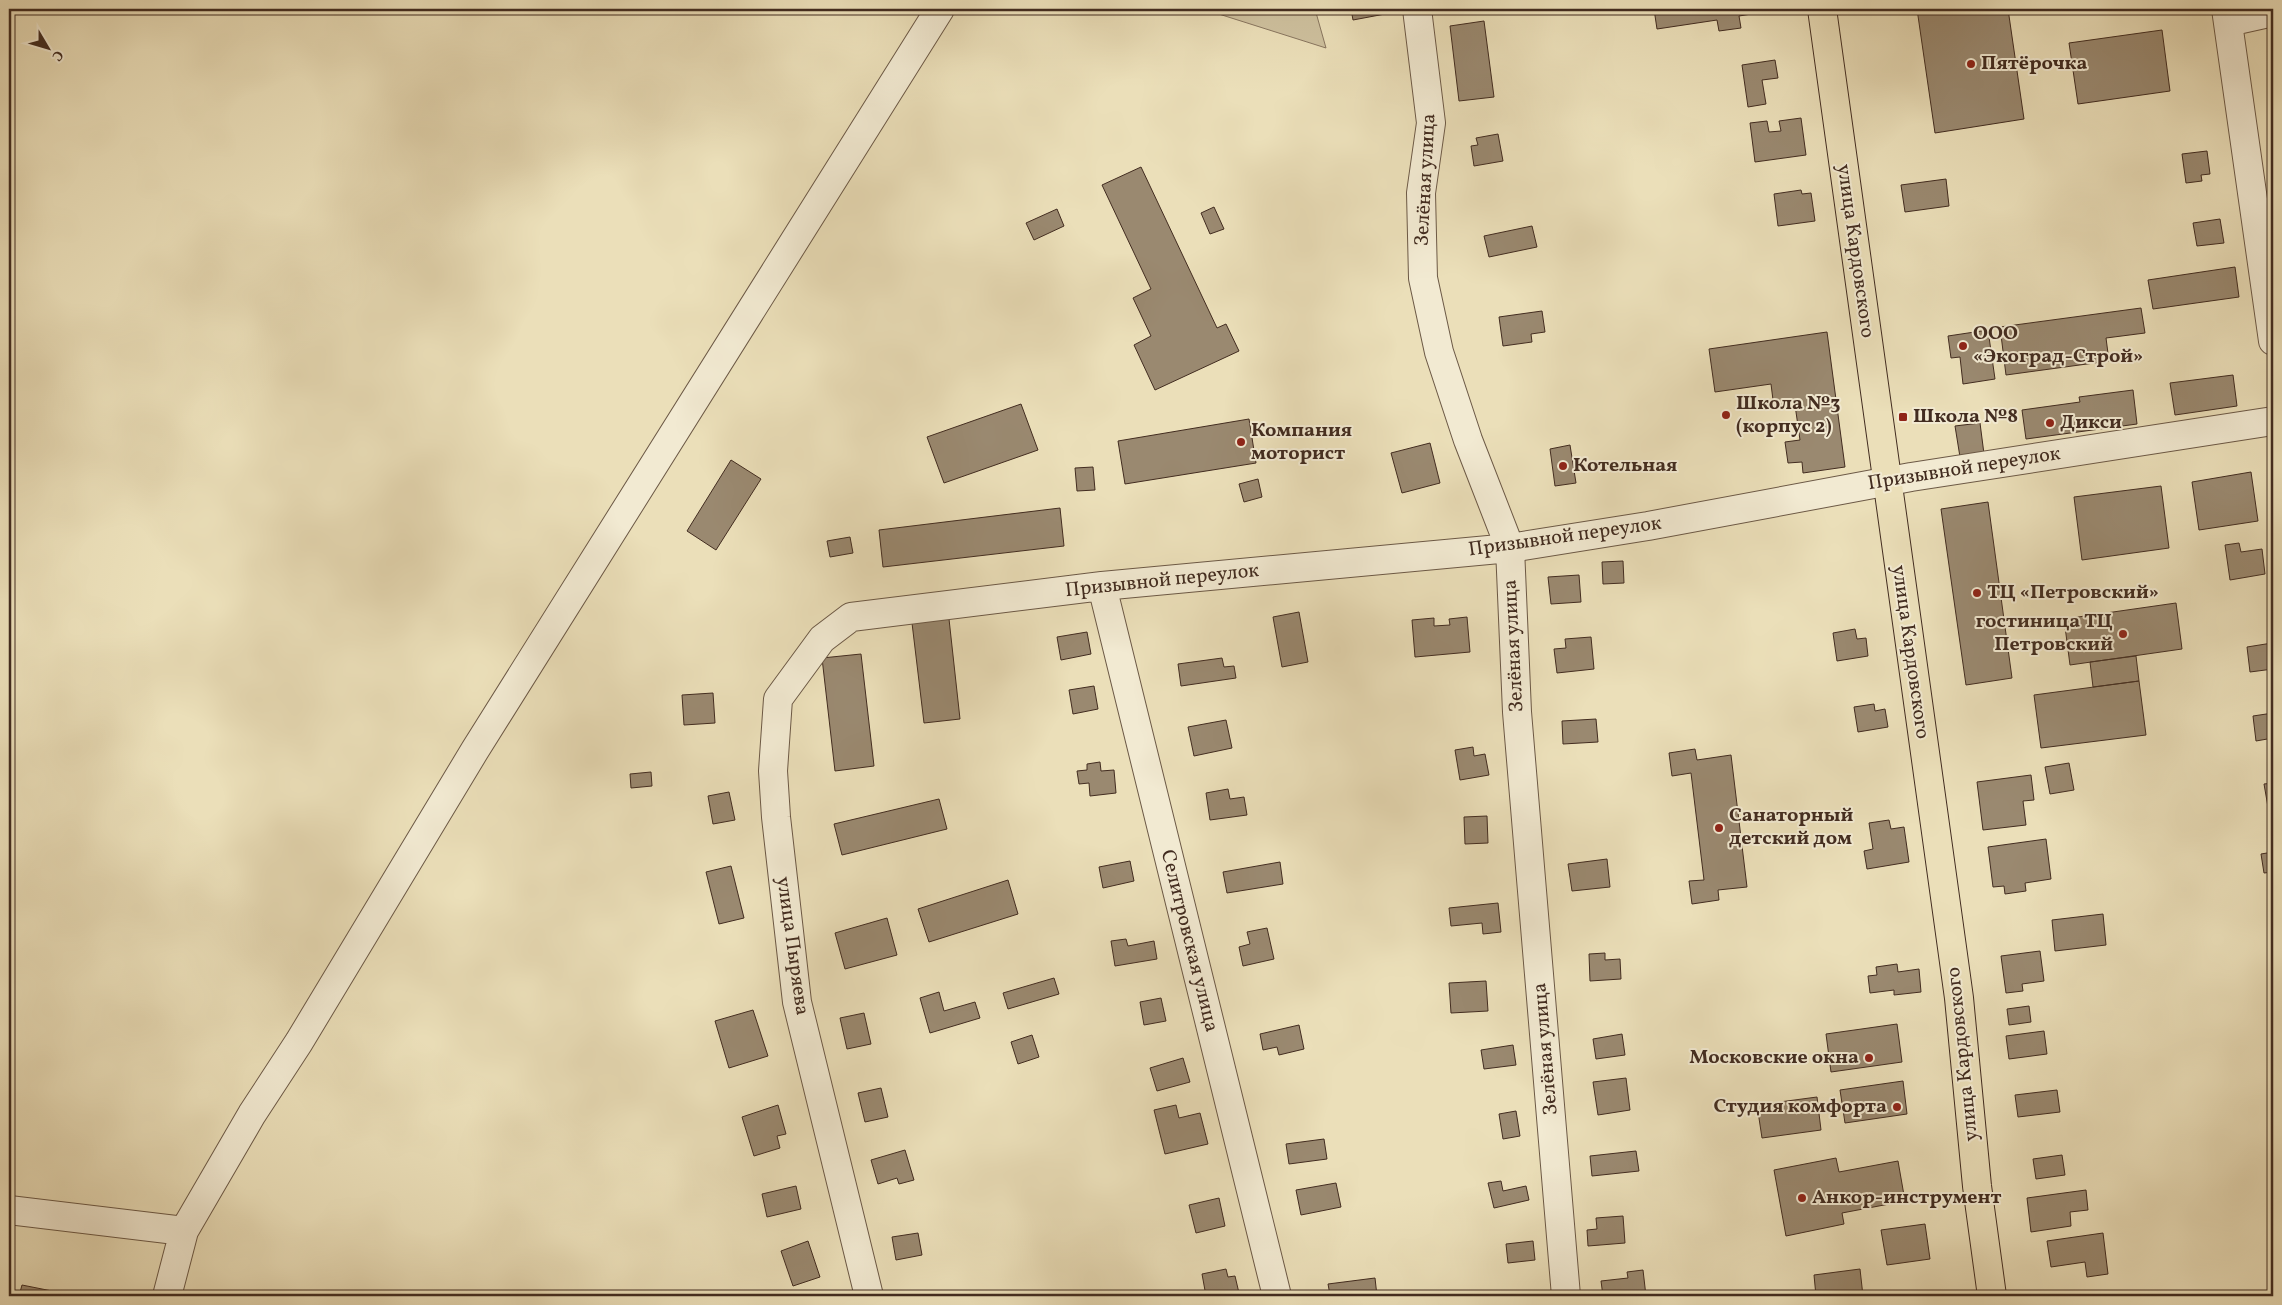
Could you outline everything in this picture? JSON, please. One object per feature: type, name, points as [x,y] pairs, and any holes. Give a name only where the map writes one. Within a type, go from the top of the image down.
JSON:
[{"type":"main road","name":"улица Кардовского","points":[[1822,9],[1959,998],[1977,1186],[1992,1296]]},
{"type":"street","points":[[167,1296],[184,1231],[252,1114],[304,1034],[475,750],[940,9]]},
{"type":"street","name":"Зелёная улица","points":[[1418,9],[1431,123],[1421,193],[1422,278],[1439,352],[1468,440],[1510,548],[1517,712],[1566,1296]]},
{"type":"street","points":[[2273,12],[2227,15],[2273,341]]},
{"type":"street","name":"Призывной переулок","points":[[851,617],[1102,586],[1510,548],[1648,526],[1886,481],[2273,421]]},
{"type":"street","name":"Селитровская улица","points":[[1102,586],[1277,1296]]},
{"type":"street","name":"улица Пыряева","points":[[851,617],[822,639],[778,698],[773,771],[776,817],[797,1002],[869,1296]]},
{"type":"street","points":[[9,1210],[184,1231]]},
{"type":"shaded area","points":[[1203,9],[1315,9],[1326,48]]},
{"type":"building","points":[[1351,9],[1384,9],[1385,14],[1353,20]]},
{"type":"building","points":[[1654,9],[1776,10],[1739,16],[1741,28],[1719,31],[1717,20],[1657,29]]},
{"type":"building","name":"Пятёрочка","points":[[1917,9],[2008,9],[2024,119],[1935,133]]},
{"type":"building","points":[[1484,21],[1494,97],[1459,101],[1450,26]]},
{"type":"building","points":[[2162,30],[2170,91],[2078,104],[2069,43]]},
{"type":"building","points":[[1775,60],[1778,78],[1762,80],[1766,104],[1748,107],[1742,65]]},
{"type":"building","points":[[1801,118],[1806,155],[1755,162],[1750,123],[1767,121],[1769,132],[1781,131],[1779,121]]},
{"type":"building","points":[[1498,134],[1503,161],[1474,166],[1471,146],[1478,145],[1476,138]]},
{"type":"building","points":[[2207,151],[2210,174],[2201,175],[2202,181],[2186,183],[2182,154]]},
{"type":"building","points":[[1141,167],[1217,328],[1226,324],[1239,351],[1155,390],[1134,345],[1151,336],[1133,298],[1151,289],[1102,185]]},
{"type":"building","points":[[1946,179],[1949,206],[1905,212],[1901,185]]},
{"type":"building","points":[[1801,190],[1802,194],[1811,193],[1815,221],[1778,226],[1774,194]]},
{"type":"building","points":[[1214,207],[1224,229],[1210,234],[1201,213]]},
{"type":"building","points":[[1057,209],[1064,226],[1034,240],[1026,223]]},
{"type":"building","points":[[2220,219],[2224,243],[2197,246],[2193,223]]},
{"type":"building","points":[[1532,226],[1537,247],[1489,257],[1484,236]]},
{"type":"building","points":[[2235,267],[2239,297],[2153,309],[2148,280]]},
{"type":"building","points":[[2141,308],[2145,333],[2106,338],[2109,361],[2006,375],[2000,327]]},
{"type":"building","points":[[1542,311],[1545,332],[1531,334],[1532,342],[1503,346],[1499,317]]},
{"type":"building","points":[[1988,330],[1995,379],[1963,384],[1960,357],[1951,358],[1948,336]]},
{"type":"building","points":[[1827,332],[1845,467],[1803,473],[1802,462],[1788,463],[1785,442],[1800,440],[1795,405],[1774,408],[1771,384],[1715,392],[1709,349]]},
{"type":"building","points":[[2233,375],[2237,406],[2175,415],[2170,383]]},
{"type":"building","points":[[2133,390],[2137,424],[2026,439],[2022,410],[2080,402],[2079,397]]},
{"type":"building","points":[[1021,404],[1038,450],[944,483],[927,437]]},
{"type":"building","points":[[1249,419],[1256,463],[1125,484],[1118,441]]},
{"type":"building","points":[[1980,423],[1984,454],[1960,457],[1955,426]]},
{"type":"building","points":[[1430,443],[1440,483],[1402,493],[1391,453]]},
{"type":"building","name":"Котельная","points":[[1570,445],[1576,483],[1555,486],[1550,449]]},
{"type":"building","points":[[731,460],[761,479],[716,550],[687,531]]},
{"type":"building","points":[[1093,467],[1095,490],[1077,491],[1075,468]]},
{"type":"building","points":[[2251,472],[2258,521],[2199,530],[2192,482]]},
{"type":"building","points":[[1258,479],[1262,497],[1244,502],[1239,484]]},
{"type":"building","points":[[2161,486],[2169,548],[2082,560],[2074,497]]},
{"type":"building","name":"ТЦ «Петровский»","points":[[1988,502],[2012,678],[1966,685],[1941,509]]},
{"type":"building","points":[[1060,508],[1064,546],[883,567],[879,530]]},
{"type":"building","points":[[850,537],[853,553],[830,557],[827,541]]},
{"type":"building","points":[[2239,543],[2241,552],[2262,549],[2265,574],[2230,580],[2225,545]]},
{"type":"building","points":[[1623,561],[1624,583],[1603,584],[1602,562]]},
{"type":"building","points":[[1579,575],[1581,602],[1551,604],[1548,577]]},
{"type":"building","name":"гостиница ТЦ Петровский","points":[[2176,603],[2182,649],[2070,665],[2064,619]]},
{"type":"building","points":[[1299,612],[1308,662],[1282,667],[1273,617]]},
{"type":"building","points":[[1467,617],[1470,652],[1415,657],[1412,620],[1434,618],[1434,626],[1450,625],[1449,619]]},
{"type":"building","points":[[949,619],[960,719],[924,723],[912,623]]},
{"type":"building","points":[[1855,629],[1857,639],[1866,638],[1868,656],[1837,661],[1833,633]]},
{"type":"building","points":[[1087,632],[1091,654],[1061,660],[1057,637]]},
{"type":"building","points":[[1591,637],[1594,669],[1557,673],[1554,649],[1566,648],[1565,639]]},
{"type":"building","points":[[2272,643],[2273,669],[2250,672],[2247,647]]},
{"type":"building","points":[[861,654],[874,766],[835,771],[822,658]]},
{"type":"building","points":[[2136,656],[2139,681],[2093,687],[2090,662]]},
{"type":"building","points":[[1222,658],[1224,667],[1234,666],[1236,678],[1181,686],[1178,664]]},
{"type":"building","points":[[2139,681],[2146,735],[2041,748],[2034,695]]},
{"type":"building","points":[[1094,686],[1098,709],[1073,714],[1069,690]]},
{"type":"building","points":[[713,693],[715,723],[684,725],[682,695]]},
{"type":"building","points":[[1874,704],[1875,711],[1885,709],[1888,727],[1858,732],[1854,707]]},
{"type":"building","points":[[2273,713],[2273,738],[2256,741],[2253,716]]},
{"type":"building","points":[[1596,719],[1598,742],[1563,744],[1562,721]]},
{"type":"building","points":[[1226,720],[1232,748],[1194,756],[1188,727]]},
{"type":"building","points":[[1473,747],[1474,756],[1485,754],[1489,775],[1460,780],[1455,750]]},
{"type":"building","name":"Санаторный детский дом","points":[[1695,749],[1697,760],[1731,755],[1747,887],[1718,890],[1719,900],[1692,904],[1689,881],[1704,880],[1691,773],[1672,776],[1669,753]]},
{"type":"building","points":[[1100,762],[1101,771],[1114,770],[1116,793],[1090,796],[1089,783],[1079,784],[1077,771],[1087,770],[1087,764]]},
{"type":"building","points":[[2069,763],[2074,790],[2050,794],[2045,767]]},
{"type":"building","points":[[651,772],[652,786],[631,788],[630,774]]},
{"type":"building","points":[[2031,775],[2034,800],[2023,801],[2026,825],[1983,830],[1977,782]]},
{"type":"building","points":[[2273,783],[2273,806],[2268,807],[2264,784]]},
{"type":"building","points":[[1228,789],[1230,799],[1244,797],[1247,815],[1210,820],[1206,793]]},
{"type":"building","points":[[729,792],[735,820],[713,824],[708,796]]},
{"type":"building","points":[[939,799],[947,829],[842,855],[834,824]]},
{"type":"building","points":[[1487,816],[1488,843],[1465,844],[1464,817]]},
{"type":"building","points":[[1889,820],[1891,829],[1904,827],[1909,862],[1867,869],[1864,851],[1873,849],[1869,823]]},
{"type":"building","points":[[2046,839],[2051,879],[2025,883],[2026,891],[2005,894],[2004,886],[1993,887],[1988,847]]},
{"type":"building","points":[[2273,852],[2273,872],[2264,873],[2261,854]]},
{"type":"building","points":[[1607,859],[1610,887],[1572,891],[1568,864]]},
{"type":"building","points":[[1130,861],[1134,881],[1103,888],[1099,867]]},
{"type":"building","points":[[1280,862],[1283,884],[1227,893],[1223,872]]},
{"type":"building","points":[[731,866],[744,918],[719,924],[706,872]]},
{"type":"building","points":[[1008,880],[1018,914],[929,942],[918,909]]},
{"type":"building","points":[[1498,903],[1501,932],[1483,934],[1482,923],[1451,926],[1449,908]]},
{"type":"building","points":[[2103,914],[2106,945],[2055,951],[2052,920]]},
{"type":"building","points":[[887,918],[897,955],[845,969],[835,933]]},
{"type":"building","points":[[1267,928],[1274,959],[1243,966],[1239,947],[1250,944],[1247,932]]},
{"type":"building","points":[[1126,939],[1128,946],[1154,941],[1157,959],[1115,966],[1111,941]]},
{"type":"building","points":[[2040,951],[2044,981],[2022,984],[2023,991],[2006,993],[2001,956]]},
{"type":"building","points":[[1605,953],[1605,960],[1620,959],[1621,979],[1590,981],[1589,954]]},
{"type":"building","points":[[1897,964],[1898,972],[1919,969],[1921,992],[1894,995],[1894,990],[1870,993],[1868,976],[1877,975],[1876,967]]},
{"type":"building","points":[[1054,978],[1059,994],[1008,1009],[1003,993]]},
{"type":"building","points":[[1486,981],[1488,1011],[1451,1013],[1449,983]]},
{"type":"building","points":[[939,992],[944,1011],[975,1002],[980,1018],[930,1033],[920,998]]},
{"type":"building","points":[[1161,998],[1166,1021],[1144,1025],[1140,1002]]},
{"type":"building","points":[[2029,1006],[2031,1022],[2009,1025],[2007,1009]]},
{"type":"building","points":[[753,1010],[768,1056],[729,1068],[715,1021]]},
{"type":"building","points":[[864,1013],[871,1044],[847,1049],[840,1018]]},
{"type":"building","points":[[1897,1024],[1902,1062],[1831,1072],[1826,1034]]},
{"type":"building","points":[[1299,1025],[1304,1049],[1279,1055],[1277,1047],[1263,1050],[1260,1034]]},
{"type":"building","points":[[2044,1031],[2047,1054],[2009,1059],[2006,1036]]},
{"type":"building","points":[[1622,1034],[1625,1055],[1596,1059],[1593,1039]]},
{"type":"building","points":[[1032,1035],[1039,1057],[1018,1064],[1011,1042]]},
{"type":"building","points":[[1513,1045],[1516,1065],[1484,1069],[1481,1050]]},
{"type":"building","points":[[1183,1058],[1190,1082],[1157,1091],[1150,1068]]},
{"type":"building","points":[[1626,1078],[1630,1110],[1598,1115],[1593,1082]]},
{"type":"building","points":[[1903,1081],[1907,1114],[1845,1123],[1840,1090]]},
{"type":"building","points":[[881,1088],[888,1117],[865,1122],[858,1093]]},
{"type":"building","points":[[2057,1090],[2060,1112],[2018,1117],[2015,1095]]},
{"type":"building","points":[[1817,1097],[1821,1130],[1762,1138],[1757,1105]]},
{"type":"building","points":[[778,1105],[786,1134],[777,1136],[780,1148],[754,1156],[742,1117]]},
{"type":"building","points":[[1176,1105],[1179,1118],[1200,1113],[1208,1144],[1165,1154],[1154,1110]]},
{"type":"building","points":[[1516,1111],[1520,1136],[1503,1139],[1499,1114]]},
{"type":"building","points":[[1324,1139],[1327,1159],[1289,1164],[1286,1144]]},
{"type":"building","points":[[905,1150],[914,1180],[899,1184],[897,1178],[878,1184],[871,1160]]},
{"type":"building","points":[[1636,1151],[1639,1171],[1592,1176],[1590,1156]]},
{"type":"building","points":[[2062,1155],[2065,1175],[2036,1179],[2033,1159]]},
{"type":"building","points":[[1836,1158],[1839,1172],[1898,1161],[1905,1201],[1842,1213],[1844,1224],[1786,1236],[1774,1170]]},
{"type":"building","points":[[1501,1181],[1503,1191],[1526,1186],[1529,1200],[1494,1208],[1488,1183]]},
{"type":"building","points":[[1336,1183],[1341,1207],[1301,1215],[1296,1190]]},
{"type":"building","points":[[796,1186],[801,1209],[767,1217],[762,1194]]},
{"type":"building","points":[[2086,1190],[2088,1210],[2070,1212],[2071,1226],[2031,1232],[2027,1198]]},
{"type":"building","points":[[1219,1198],[1225,1226],[1196,1233],[1189,1205]]},
{"type":"building","points":[[1623,1216],[1625,1243],[1588,1246],[1587,1230],[1597,1229],[1596,1218]]},
{"type":"building","points":[[1925,1224],[1930,1259],[1887,1265],[1881,1230]]},
{"type":"building","points":[[918,1233],[922,1255],[896,1260],[892,1237]]},
{"type":"building","points":[[2103,1233],[2108,1274],[2087,1277],[2085,1262],[2051,1267],[2047,1241]]},
{"type":"building","points":[[808,1241],[820,1277],[793,1286],[781,1251]]},
{"type":"building","points":[[1533,1241],[1535,1260],[1508,1263],[1506,1244]]},
{"type":"building","points":[[1226,1269],[1228,1277],[1235,1276],[1239,1293],[1206,1296],[1202,1274]]},
{"type":"building","points":[[1860,1269],[1863,1296],[1816,1296],[1814,1275]]},
{"type":"building","points":[[1643,1270],[1646,1296],[1603,1296],[1601,1281],[1628,1278],[1627,1272]]},
{"type":"building","points":[[1375,1278],[1377,1296],[1320,1296],[1330,1295],[1328,1284]]},
{"type":"building","points":[[22,1285],[57,1292],[57,1296],[19,1296]]},
{"type":"building","points":[[932,1291],[933,1296],[910,1296]]},
{"type":"building","points":[[1540,1294],[1541,1296],[1510,1296]]},
{"type":"place","name":"Пятёрочка","points":[[1971,64]]},
{"type":"place","name":"ООО «Экоград-Строй»","points":[[1963,346]]},
{"type":"place","name":"Школа №3 (корпус 2)","points":[[1726,415]]},
{"type":"place","name":"Школа №8","points":[[1903,417]]},
{"type":"place","name":"Дикси","points":[[2050,423]]},
{"type":"place","name":"Компания моторист","points":[[1241,442]]},
{"type":"place","name":"Котельная","points":[[1563,466]]},
{"type":"place","name":"ТЦ «Петровский»","points":[[1977,593]]},
{"type":"place","name":"гостиница ТЦ Петровский","points":[[2123,634]]},
{"type":"place","name":"Санаторный детский дом","points":[[1719,828]]},
{"type":"place","name":"Московские окна","points":[[1869,1058]]},
{"type":"place","name":"Студия комфорта","points":[[1897,1107]]},
{"type":"place","name":"Анкор-инструмент","points":[[1802,1198]]}]
